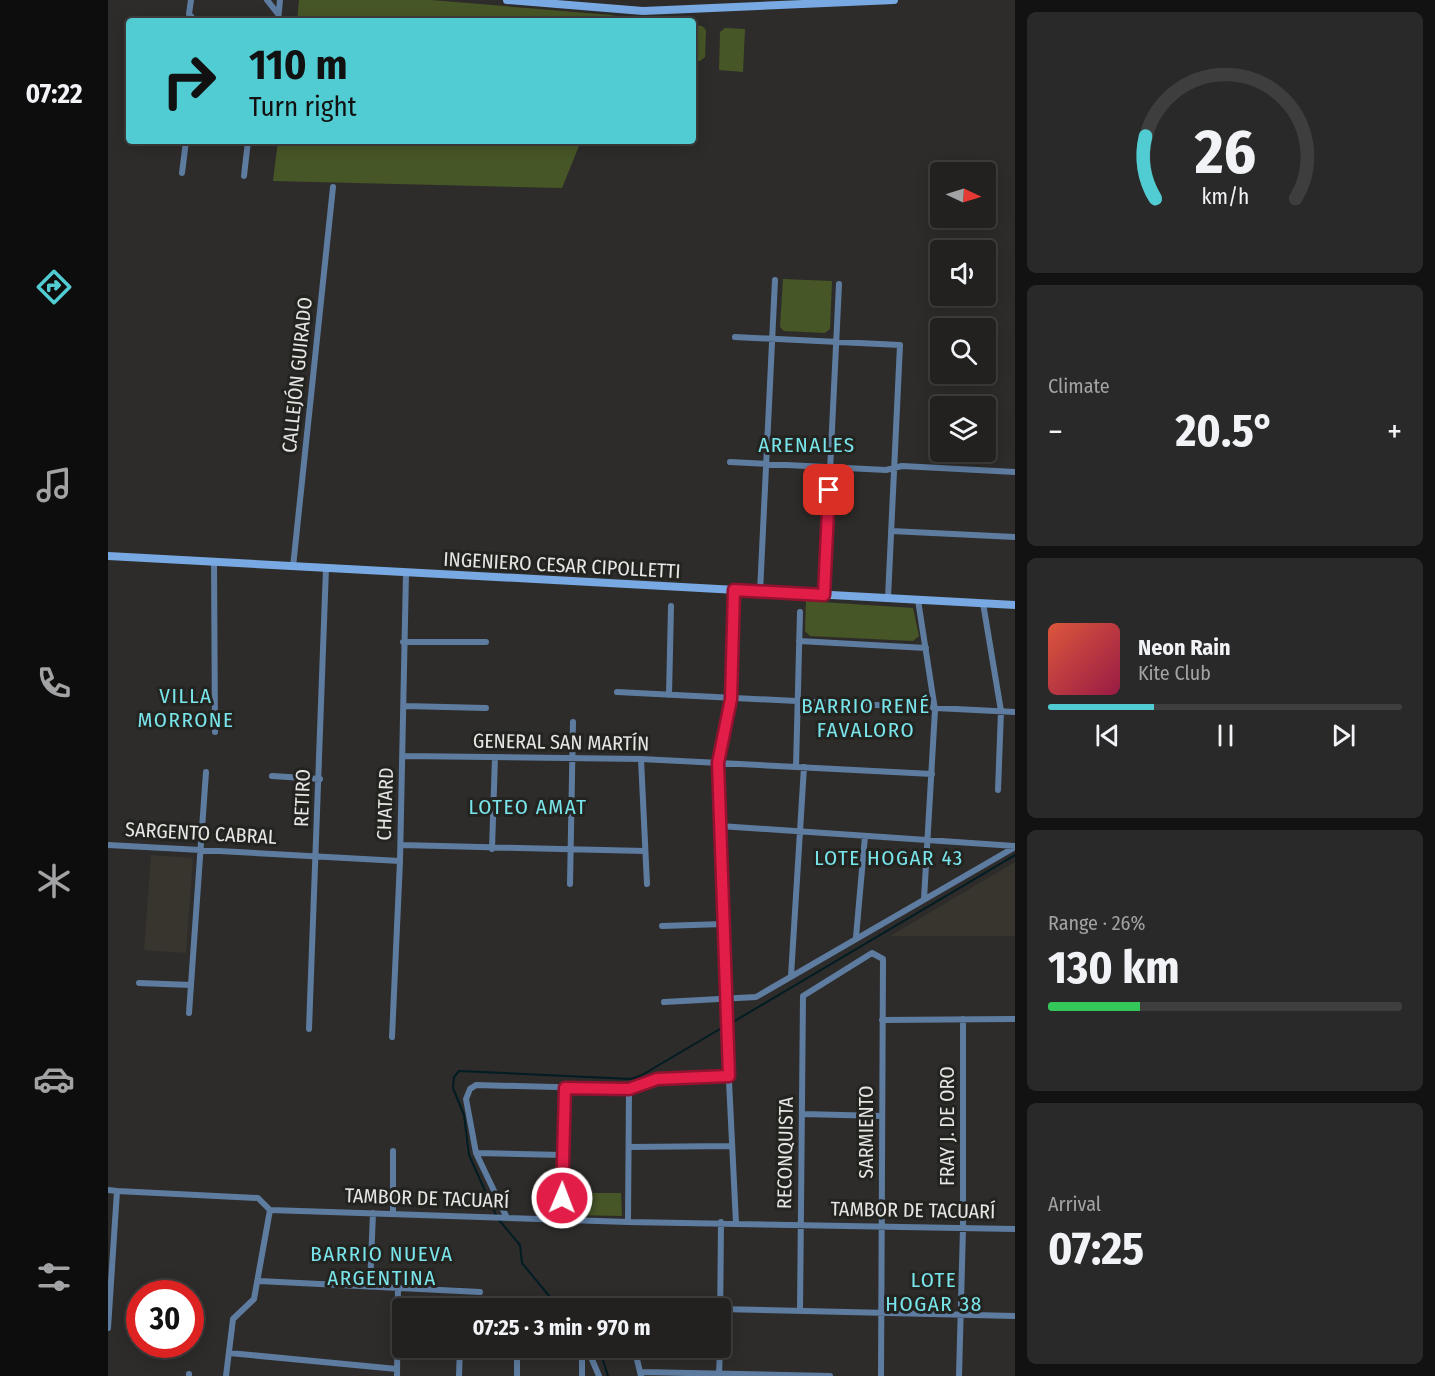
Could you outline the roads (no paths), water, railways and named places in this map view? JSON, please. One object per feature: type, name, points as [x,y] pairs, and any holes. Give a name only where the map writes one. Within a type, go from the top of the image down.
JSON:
[{"type":"street","points":[[190,0],[189,14],[192,18]]},
{"type":"street","points":[[267,0],[278,18]]},
{"type":"street","points":[[278,18],[280,0]]},
{"type":"street","points":[[507,0],[628,10],[687,4],[894,0]]},
{"type":"street","points":[[182,172],[186,144]]},
{"type":"street","points":[[244,176],[248,144]]},
{"type":"street","name":"CALLEJÓN GUIRADO","points":[[293,567],[333,187]]},
{"type":"street","points":[[760,592],[775,280]]},
{"type":"street","points":[[824,595],[839,284]]},
{"type":"street","points":[[735,337],[900,345],[888,598]]},
{"type":"street","points":[[730,462],[1015,472]]},
{"type":"street","points":[[891,531],[1015,537]]},
{"type":"street","name":"INGENIERO CESAR CIPOLLETTI","points":[[108,556],[1015,605]]},
{"type":"street","points":[[214,562],[215,732]]},
{"type":"street","name":"RETIRO","points":[[309,1029],[326,568]]},
{"type":"street","name":"CHATARD","points":[[393,1037],[405,706],[403,642],[406,573]]},
{"type":"street","points":[[734,590],[731,699],[718,763],[725,1000],[736,1223]]},
{"type":"street","points":[[918,600],[935,710],[924,899]]},
{"type":"street","points":[[983,603],[1001,711],[998,790]]},
{"type":"street","points":[[669,695],[671,606]]},
{"type":"street","points":[[791,976],[800,831],[797,703],[800,612]]},
{"type":"street","points":[[799,641],[926,648]]},
{"type":"street","points":[[403,642],[486,642]]},
{"type":"street","points":[[617,692],[935,710],[1015,712]]},
{"type":"street","points":[[405,706],[486,708]]},
{"type":"street","points":[[570,884],[573,722]]},
{"type":"street","name":"GENERAL SAN MARTÍN","points":[[403,756],[641,759],[932,774]]},
{"type":"street","points":[[492,849],[495,757]]},
{"type":"street","points":[[641,759],[647,884]]},
{"type":"street","points":[[189,1012],[206,772]]},
{"type":"street","points":[[272,776],[320,779]]},
{"type":"street","points":[[720,826],[1015,846]]},
{"type":"street","points":[[856,938],[865,836]]},
{"type":"street","name":"SARGENTO CABRAL","points":[[108,845],[400,861]]},
{"type":"street","points":[[400,845],[645,851]]},
{"type":"street","points":[[664,1002],[756,997],[1015,846]]},
{"type":"street","points":[[662,926],[723,924]]},
{"type":"street","name":"SARMIENTO","points":[[803,996],[872,953],[883,959],[880,1376]]},
{"type":"street","points":[[139,983],[191,985]]},
{"type":"street","name":"RECONQUISTA","points":[[800,1311],[803,996]]},
{"type":"street","name":"FRAY J. DE ORO","points":[[959,1376],[963,1228],[963,1019]]},
{"type":"street","points":[[882,1020],[1015,1019]]},
{"type":"street","points":[[504,1217],[476,1153],[466,1099],[470,1089],[476,1085],[629,1089],[657,1079],[729,1076]]},
{"type":"street","points":[[562,1219],[565,1088]]},
{"type":"street","points":[[628,1222],[629,1089]]},
{"type":"street","points":[[802,1114],[882,1116]]},
{"type":"street","points":[[629,1147],[732,1146]]},
{"type":"street","points":[[393,1151],[393,1214]]},
{"type":"street","points":[[476,1153],[563,1155]]},
{"type":"street","points":[[108,1190],[258,1198],[263,1200],[270,1210],[254,1299],[233,1319],[226,1376]]},
{"type":"street","points":[[108,1328],[117,1191]]},
{"type":"street","name":"TAMBOR DE TACUARÍ","points":[[270,1210],[628,1222],[1015,1229]]},
{"type":"street","points":[[370,1287],[373,1213]]},
{"type":"street","points":[[720,1298],[721,1222]]},
{"type":"street","points":[[259,1281],[480,1292]]},
{"type":"street","points":[[229,1353],[397,1372],[398,1288]]},
{"type":"street","points":[[731,1309],[1015,1316]]},
{"type":"street","points":[[459,1376],[460,1358]]},
{"type":"street","points":[[517,1358],[517,1376]]},
{"type":"street","points":[[582,1358],[582,1376]]},
{"type":"street","points":[[591,1358],[599,1376]]},
{"type":"street","points":[[636,1358],[640,1374],[830,1376]]},
{"type":"street","points":[[719,1375],[720,1358]]},
{"type":"waterway","points":[[733,1022],[1015,855]]},
{"type":"waterway","points":[[496,1215],[469,1155],[464,1115],[453,1088],[454,1077],[459,1071],[631,1079],[642,1075],[720,1029]]},
{"type":"waterway","points":[[499,1220],[520,1245],[522,1263],[551,1298]]},
{"type":"waterway","points":[[602,1358],[608,1376]]},
{"type":"district","name":"ARENALES","points":[[807,445]]},
{"type":"district","name":"VILLA MORRONE","points":[[186,708]]},
{"type":"district","name":"BARRIO RENÉ FAVALORO","points":[[866,718]]},
{"type":"district","name":"LOTEO AMAT","points":[[528,807]]},
{"type":"district","name":"LOTE HOGAR 43","points":[[889,858]]},
{"type":"district","name":"BARRIO NUEVA ARGENTINA","points":[[382,1266]]},
{"type":"district","name":"LOTE HOGAR 38","points":[[934,1292]]}]
